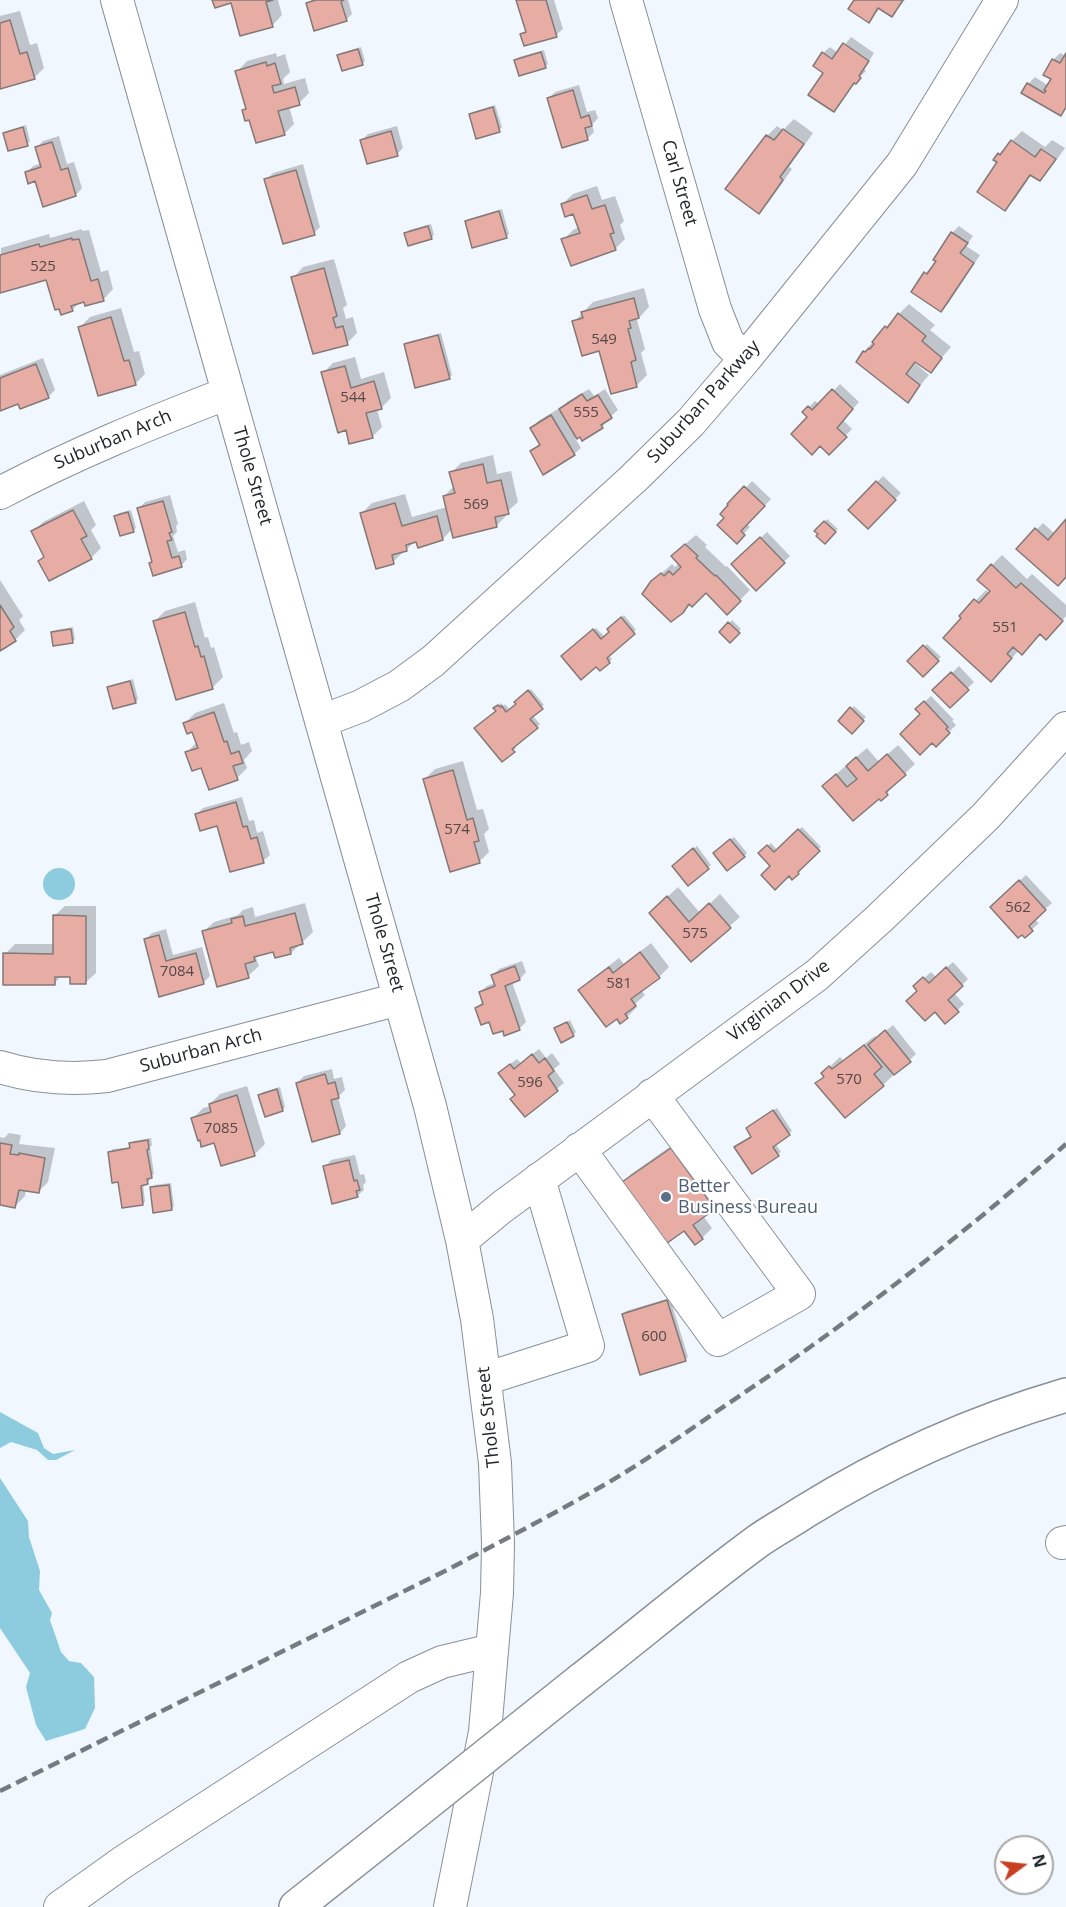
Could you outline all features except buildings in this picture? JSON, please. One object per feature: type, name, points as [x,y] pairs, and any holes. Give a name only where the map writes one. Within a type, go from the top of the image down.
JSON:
[{"type":"highway","points":[[296,1907],[759,1540],[831,1496],[905,1456],[966,1429],[1066,1395]]},
{"type":"street","name":"Thole Street","points":[[117,0],[430,1106],[462,1240],[477,1319],[495,1463],[497,1593],[485,1732],[450,1907]]},
{"type":"street","name":"Carl Street","points":[[626,0],[715,309],[728,342],[745,359]]},
{"type":"street","name":"Suburban Parkway","points":[[322,721],[361,706],[399,686],[433,661],[634,478],[691,422],[745,359],[902,164],[1002,0]]},
{"type":"street","name":"Suburban Arch","points":[[0,493],[134,429],[228,393]]},
{"type":"street","name":"Virginian Drive","points":[[462,1240],[579,1149],[816,975],[880,918],[986,816],[1066,728]]},
{"type":"street","name":"Suburban Arch","points":[[0,1067],[52,1078],[82,1079],[107,1076],[399,999]]},
{"type":"street","points":[[579,1149],[718,1340],[799,1294],[652,1095]]},
{"type":"street","points":[[485,1378],[588,1346],[539,1179]]},
{"type":"street","points":[[60,1907],[123,1862],[409,1677],[442,1662],[492,1650]]},
{"type":"water","points":[[59,868],[70,873],[75,884],[70,895],[59,900],[48,895],[43,884],[48,873]]},
{"type":"water","points":[[0,1412],[38,1433],[44,1448],[53,1454],[75,1450],[56,1460],[48,1460],[37,1450],[11,1442],[0,1448]]},
{"type":"water","points":[[0,1478],[28,1521],[29,1537],[40,1571],[39,1590],[52,1613],[50,1620],[61,1652],[69,1661],[81,1663],[94,1677],[95,1708],[85,1729],[46,1741],[36,1725],[26,1687],[30,1673],[0,1628]]},
{"type":"railway","points":[[0,1791],[445,1571],[620,1475],[773,1373],[860,1311],[985,1213],[1066,1144]]},
{"type":"place","name":"Better Business Bureau","points":[[666,1197]]}]
